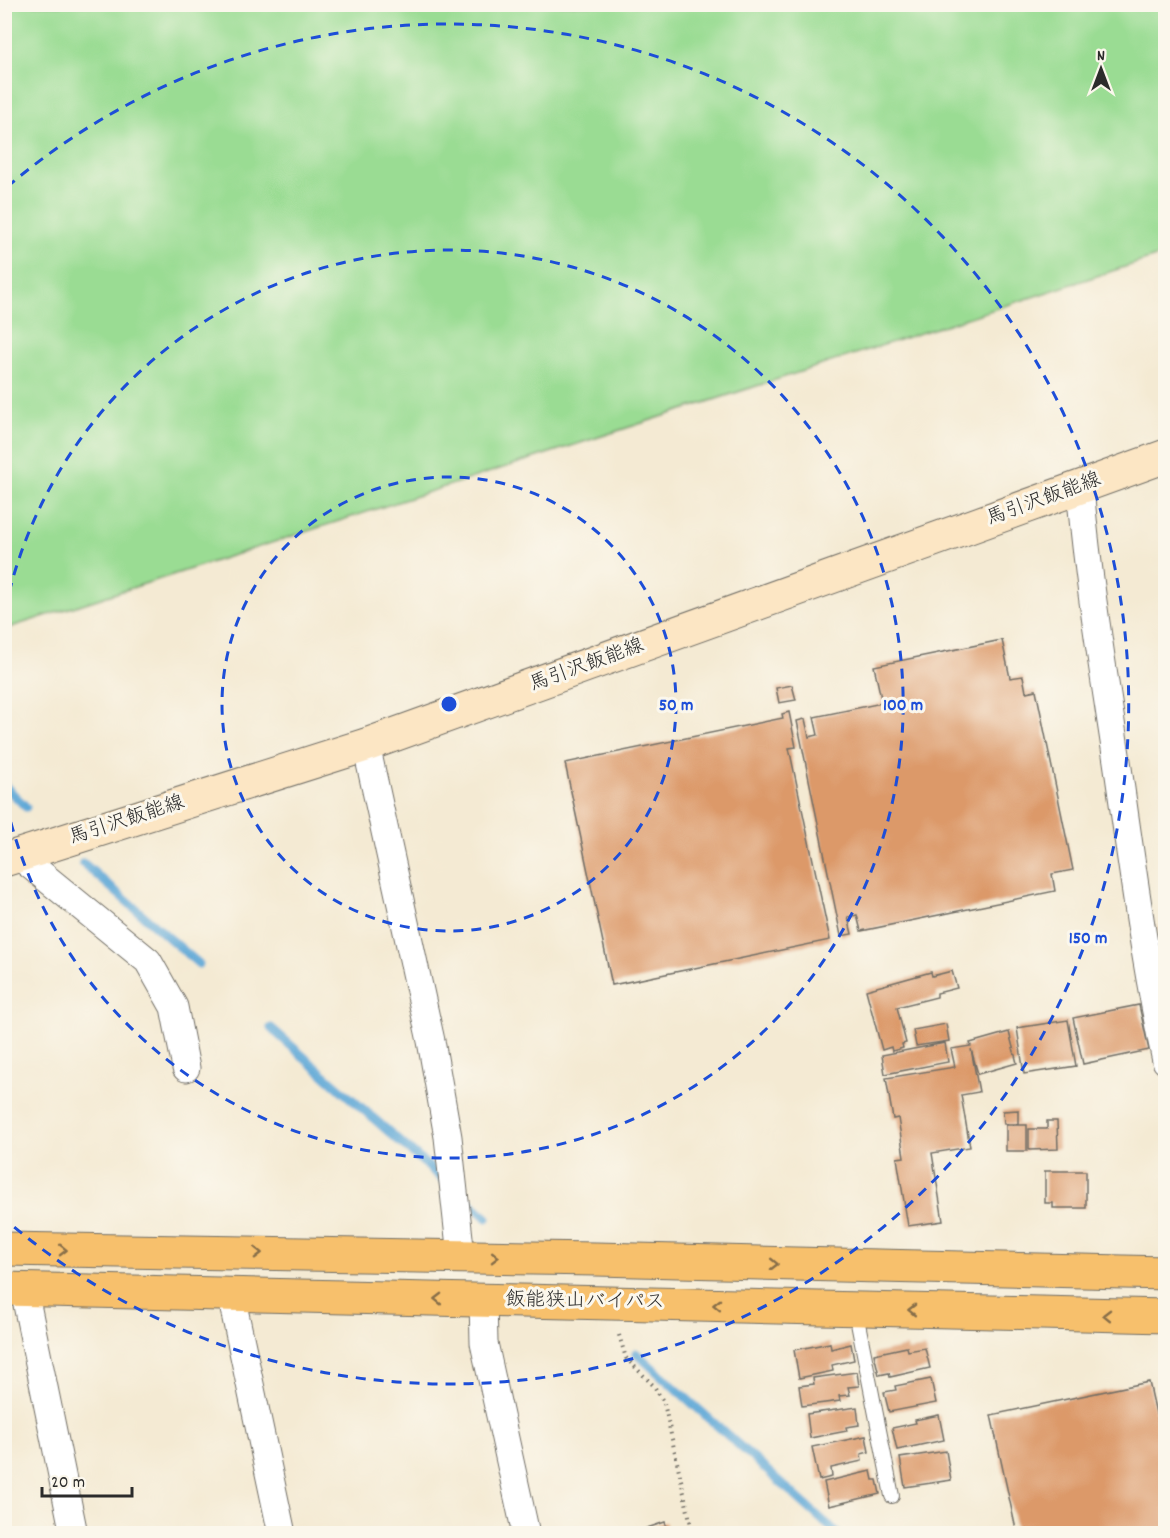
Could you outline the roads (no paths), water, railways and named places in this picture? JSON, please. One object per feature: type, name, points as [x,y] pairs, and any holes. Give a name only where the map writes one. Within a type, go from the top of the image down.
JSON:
[{"type":"highway","points":[[4,1249],[461,1256],[1166,1273]]},
{"type":"highway","name":"飯能狭山バイパス","points":[[14,1289],[1166,1316]]},
{"type":"main road","name":"馬引沢飯能線","points":[[12,858],[366,744],[1166,456]]},
{"type":"street","points":[[1080,487],[1097,634],[1145,956],[1166,1061]]},
{"type":"street","points":[[366,744],[431,1041],[448,1137],[461,1256]]},
{"type":"street","points":[[12,858],[148,961],[174,1007],[186,1068]]},
{"type":"street","points":[[14,1289],[74,1533]]},
{"type":"street","points":[[231,1295],[282,1533]]},
{"type":"street","points":[[483,1300],[484,1343],[526,1533]]},
{"type":"lane","points":[[855,1308],[892,1496]]},
{"type":"waterway","points":[[4,785],[26,807]]},
{"type":"waterway","points":[[83,863],[199,964]]},
{"type":"waterway","points":[[271,1028],[447,1183]]},
{"type":"waterway","points":[[460,1194],[487,1218]]},
{"type":"waterway","points":[[636,1353],[838,1534]]}]
